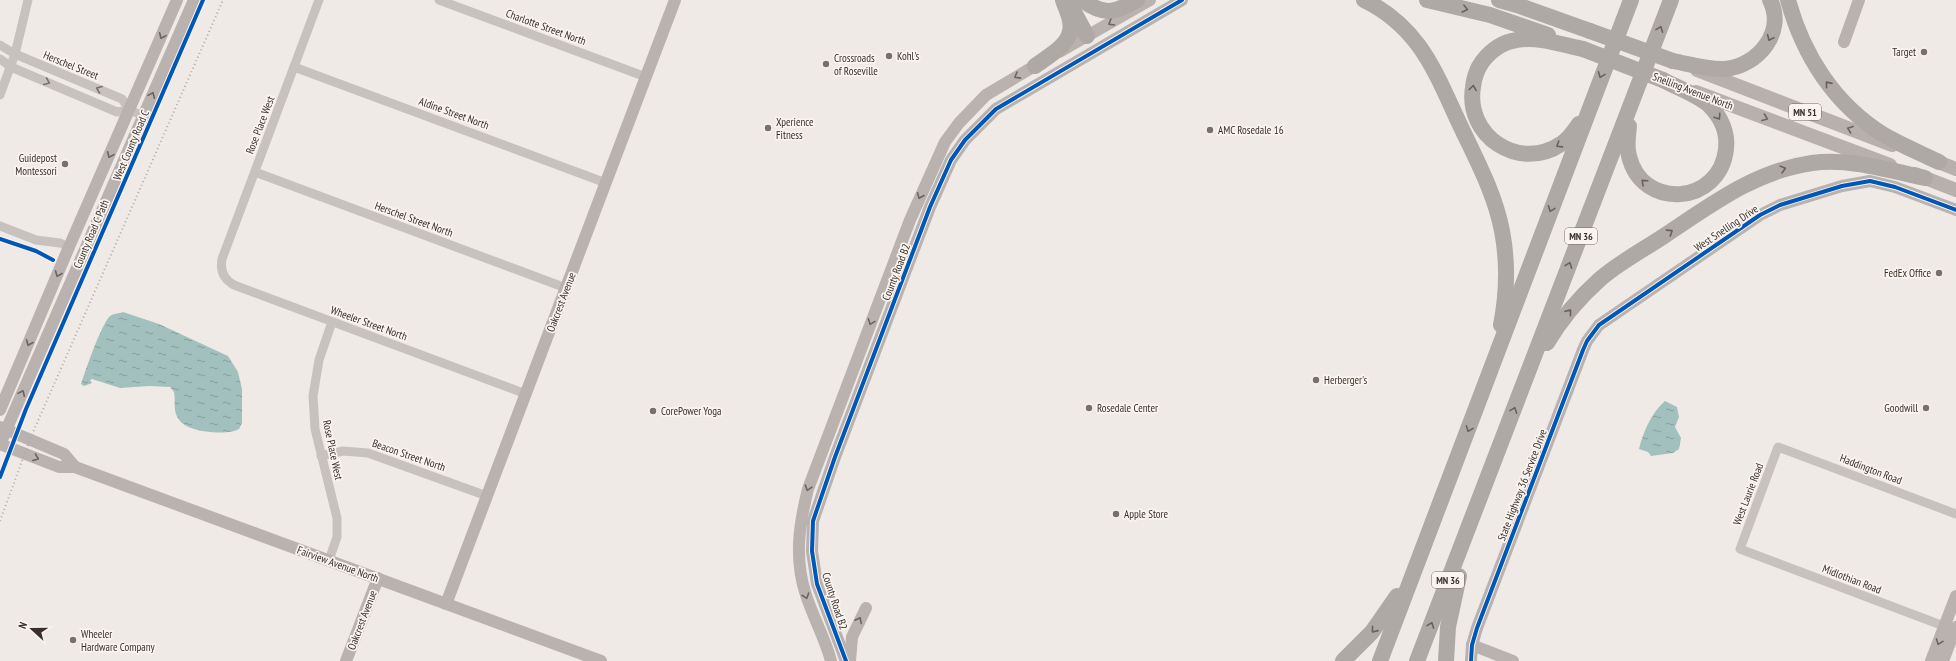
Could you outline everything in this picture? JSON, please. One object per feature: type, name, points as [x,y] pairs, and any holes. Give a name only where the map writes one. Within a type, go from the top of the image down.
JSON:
[{"type":"highway","points":[[1035,66],[1063,45],[1071,32],[1070,22],[1063,0]]},
{"type":"highway","points":[[1068,0],[1092,34]]},
{"type":"highway","points":[[1081,0],[1092,34]]},
{"type":"highway","points":[[1081,0],[1098,10],[1104,11],[1123,8],[1137,0]]},
{"type":"highway","points":[[1364,0],[1386,12],[1419,46],[1434,69],[1492,194],[1502,232],[1505,251],[1505,293],[1499,338],[1483,392]]},
{"type":"highway","name":"Snelling Avenue North","points":[[1428,0],[1490,15],[1663,80]]},
{"type":"highway","name":"Snelling Avenue North","points":[[1499,0],[1517,5],[1673,61]]},
{"type":"highway","points":[[1539,0],[1590,31]]},
{"type":"highway","points":[[1380,661],[1483,392],[1585,117],[1631,0]]},
{"type":"highway","points":[[1673,61],[1724,69],[1752,60],[1766,46],[1773,31],[1774,12],[1770,0]]},
{"type":"highway","points":[[1788,0],[1798,34],[1810,58],[1838,95],[1865,122],[1882,134],[1939,162]]},
{"type":"highway","name":"MN 36","points":[[1417,661],[1671,2]]},
{"type":"highway","points":[[1583,49],[1531,39],[1519,39],[1500,45],[1486,56],[1480,64],[1474,82],[1472,103],[1478,122],[1490,138],[1507,150],[1521,153],[1543,152],[1561,144],[1568,138],[1585,117]]},
{"type":"highway","points":[[1636,92],[1627,141],[1628,155],[1634,170],[1647,186],[1661,192],[1683,194],[1697,190],[1713,179],[1721,168],[1726,147],[1724,129],[1720,120],[1709,106],[1701,99],[1663,80]]},
{"type":"highway","points":[[1525,380],[1554,331],[1583,296],[1599,280],[1745,184],[1777,170],[1795,166],[1833,162],[1864,165],[1925,178]]},
{"type":"highway","points":[[1446,661],[1448,627],[1454,596],[1480,498]]},
{"type":"highway","points":[[1344,661],[1372,632],[1387,613],[1399,593],[1433,522]]},
{"type":"main road","name":"Snelling Avenue North","points":[[1673,61],[1956,169]]},
{"type":"main road","name":"Snelling Avenue North","points":[[1663,80],[1956,190]]},
{"type":"street","points":[[0,94],[15,54],[28,0]]},
{"type":"street","name":"West County Road C","points":[[0,410],[69,247],[177,0]]},
{"type":"street","name":"West County Road C","points":[[0,444],[3,428],[194,0]]},
{"type":"street","name":"Rose Place West","points":[[222,259],[319,0]]},
{"type":"street","name":"Charlotte Street North","points":[[439,0],[646,77]]},
{"type":"street","name":"Oakcrest Avenue","points":[[446,604],[675,0]]},
{"type":"street","name":"County Road B2","points":[[831,661],[801,579],[798,547],[799,527],[808,489],[910,220],[942,148],[959,123],[986,94],[1150,0]]},
{"type":"street","name":"County Road B2","points":[[846,661],[817,584],[812,551],[813,521],[835,457],[923,225],[951,160],[965,140],[986,117],[1012,98],[1100,49],[1182,0]]},
{"type":"street","points":[[1844,42],[1859,0]]},
{"type":"street","points":[[1092,34],[1100,49]]},
{"type":"street","name":"Herschel Street","points":[[0,45],[15,54],[122,99],[130,110],[143,116]]},
{"type":"street","name":"Herschel Street","points":[[0,59],[11,67],[117,112],[130,110]]},
{"type":"street","name":"Aldine Street North","points":[[294,66],[606,183]]},
{"type":"street","name":"Herschel Street North","points":[[255,172],[566,288]]},
{"type":"street","name":"West Snelling Drive","points":[[1592,332],[1606,318],[1760,215],[1780,205],[1842,186],[1870,182],[1895,187],[1956,210]]},
{"type":"street","points":[[910,220],[923,225]]},
{"type":"street","points":[[0,226],[36,240],[60,242],[69,247]]},
{"type":"street","name":"Wheeler Street North","points":[[222,259],[221,265],[224,276],[232,284],[526,394]]},
{"type":"street","name":"Rose Place West","points":[[329,560],[337,537],[338,528],[336,514],[315,429],[313,396],[319,360],[332,322]]},
{"type":"street","name":"State Highway 36 Service Drive","points":[[1472,661],[1472,646],[1477,628],[1578,362],[1592,332]]},
{"type":"street","name":"Fairview Avenue North","points":[[3,428],[64,454],[75,467]]},
{"type":"street","name":"Fairview Avenue North","points":[[0,444],[59,467],[75,467],[601,661]]},
{"type":"street","name":"Haddington Road","points":[[1778,447],[1956,514]]},
{"type":"street","name":"West Laurie Road","points":[[1740,549],[1778,447]]},
{"type":"street","name":"Beacon Street North","points":[[321,456],[343,452],[368,453],[487,496]]},
{"type":"street","name":"Midlothian Road","points":[[1740,549],[1953,629]]},
{"type":"street","name":"Oakcrest Avenue","points":[[346,661],[378,578]]},
{"type":"street","points":[[1943,661],[1953,629],[1956,596]]},
{"type":"street","points":[[850,661],[852,637],[866,608]]},
{"type":"street","points":[[1931,661],[1953,629]]},
{"type":"street","points":[[1472,646],[1513,661]]},
{"type":"water","points":[[123,312],[159,324],[228,356],[238,372],[242,389],[242,423],[239,429],[226,432],[208,432],[184,425],[176,414],[175,396],[170,387],[149,386],[120,388],[92,379],[90,380],[92,383],[84,386],[81,384],[105,322],[114,314]]},
{"type":"water","points":[[1665,401],[1677,407],[1679,417],[1675,427],[1681,438],[1679,449],[1673,453],[1651,456],[1648,452],[1639,449],[1649,423],[1656,411]]},
{"type":"railway","points":[[0,521],[30,439],[223,0]]},
{"type":"cycle path","name":"County Road C Path","points":[[0,477],[26,409],[203,0]]},
{"type":"cycle path","points":[[846,661],[817,584],[812,551],[813,521],[835,457],[930,207],[951,160],[965,140],[996,109],[1182,0]]},
{"type":"cycle path","points":[[1471,661],[1472,645],[1477,628],[1583,350],[1587,341],[1599,325],[1760,215],[1780,205],[1842,186],[1870,181],[1895,187],[1956,210]]},
{"type":"cycle path","points":[[0,239],[36,251],[53,260]]},
{"type":"place","name":"Target","points":[[1924,52]]},
{"type":"place","name":"Kohl's","points":[[889,56]]},
{"type":"place","name":"Crossroads of Roseville","points":[[826,64]]},
{"type":"place","name":"Xperience Fitness","points":[[768,128]]},
{"type":"place","name":"AMC Rosedale 16","points":[[1210,130]]},
{"type":"place","name":"Guidepost Montessori","points":[[65,164]]},
{"type":"place","name":"FedEx Office","points":[[1939,273]]},
{"type":"place","name":"Herberger's","points":[[1316,380]]},
{"type":"place","name":"Rosedale Center","points":[[1089,408]]},
{"type":"place","name":"Goodwill","points":[[1926,408]]},
{"type":"place","name":"CorePower Yoga","points":[[653,411]]},
{"type":"place","name":"Apple Store","points":[[1116,514]]},
{"type":"place","name":"Wheeler Hardware Company","points":[[73,640]]}]
